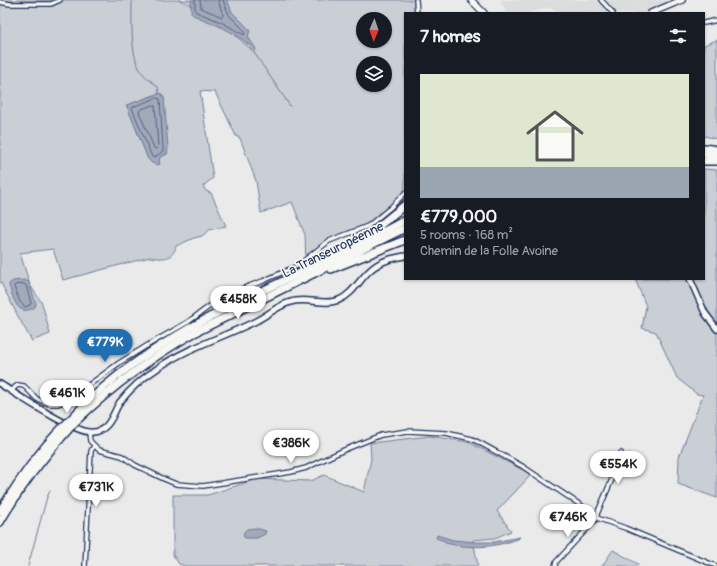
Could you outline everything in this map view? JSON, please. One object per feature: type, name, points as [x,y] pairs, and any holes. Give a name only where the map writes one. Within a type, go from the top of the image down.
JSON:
[{"type":"highway","points":[[705,148],[717,150]]},
{"type":"highway","points":[[705,154],[717,156]]},
{"type":"highway","points":[[705,161],[717,161]]},
{"type":"highway","points":[[334,257],[374,230],[404,206]]},
{"type":"highway","name":"La Transeuropéenne","points":[[0,511],[16,484],[41,452],[65,429],[105,386],[158,346],[273,285],[334,257],[404,221]]},
{"type":"highway","name":"La Transeuropéenne","points":[[73,420],[122,380],[175,344],[314,272],[404,228]]},
{"type":"highway","points":[[314,272],[324,272],[404,240]]},
{"type":"highway","name":"La Transeuropéenne","points":[[0,522],[18,492],[65,429]]},
{"type":"main road","points":[[471,0],[483,12]]},
{"type":"main road","points":[[476,0],[489,12]]},
{"type":"main road","points":[[653,12],[682,0]]},
{"type":"main road","points":[[663,12],[678,6],[687,0]]},
{"type":"street","points":[[0,2],[10,4],[51,4],[60,0]]},
{"type":"street","points":[[416,0],[417,12]]},
{"type":"street","points":[[600,0],[612,12]]},
{"type":"street","points":[[705,22],[717,20]]},
{"type":"street","points":[[12,391],[14,387],[21,385],[24,386],[37,399],[46,404],[54,404],[65,401],[119,363],[188,322],[225,295],[263,281],[297,266],[329,241],[368,226],[404,194]]},
{"type":"street","points":[[0,384],[78,430],[89,433],[98,431],[107,426],[120,403],[132,390],[159,368],[178,356],[257,321],[288,302],[301,300],[338,300],[346,295],[374,267],[384,261],[404,256]]},
{"type":"street","points":[[690,280],[705,313],[717,329]]},
{"type":"street","points":[[89,433],[90,441],[99,450],[122,456],[152,474],[170,482],[176,484],[203,486],[291,472],[319,462],[381,435],[408,431],[446,433],[472,438],[522,466],[588,510],[597,518],[625,528],[716,566]]},
{"type":"street","points":[[85,566],[91,451],[94,446]]},
{"type":"street","points":[[554,566],[597,518],[597,514],[619,463],[621,453]]},
{"type":"shaded area","points":[[0,0],[415,0],[415,12],[404,12],[404,199],[398,205],[369,225],[330,243],[308,261],[306,265],[305,235],[292,202],[261,213],[256,181],[240,138],[236,136],[215,92],[200,91],[213,178],[203,186],[206,191],[211,193],[226,226],[209,230],[202,236],[176,246],[175,251],[166,258],[150,257],[63,280],[53,249],[20,253],[30,285],[42,303],[50,334],[32,341],[0,281]],"holes":[[[157,94],[164,98],[167,154],[160,157],[159,160],[148,159],[127,105]]]},
{"type":"shaded area","points":[[501,0],[678,0],[646,12],[560,12],[551,8],[546,8],[532,12],[506,12]]},
{"type":"shaded area","points":[[717,40],[717,139],[705,136],[705,45]]},
{"type":"shaded area","points":[[705,169],[717,170],[717,498],[678,484],[679,457],[703,395],[697,394],[677,378],[656,332],[642,328],[646,306],[635,280],[705,280]]},
{"type":"shaded area","points":[[430,436],[468,442],[527,472],[530,476],[497,511],[511,531],[495,538],[473,540],[478,566],[185,566],[179,564],[173,555],[173,495],[208,495],[257,479],[311,481],[324,475],[364,492],[371,459],[370,443]]},
{"type":"shaded area","points":[[613,550],[638,564],[637,566],[602,566]]},
{"type":"water","points":[[191,0],[227,0],[232,12],[250,30],[248,37],[256,49],[255,51],[234,34],[193,15],[191,12]]},
{"type":"water","points":[[161,93],[164,98],[168,148],[167,154],[160,157],[160,164],[157,165],[148,159],[127,105]]},
{"type":"water","points":[[24,280],[29,282],[36,304],[35,307],[29,310],[20,309],[17,306],[9,286],[9,284],[13,281]]},
{"type":"water","points":[[256,528],[266,531],[265,534],[257,538],[245,538],[243,536],[247,529]]},
{"type":"water","points":[[437,535],[453,540],[475,542],[494,542],[520,537],[509,542],[491,546],[473,547],[445,543],[445,541],[436,538]]},
{"type":"waterway","points":[[132,0],[132,34],[136,61],[143,74],[158,87],[159,93]]},
{"type":"waterway","points":[[180,0],[192,6]]},
{"type":"waterway","points":[[236,36],[253,51],[290,106]]},
{"type":"waterway","points":[[28,566],[50,491]]}]
